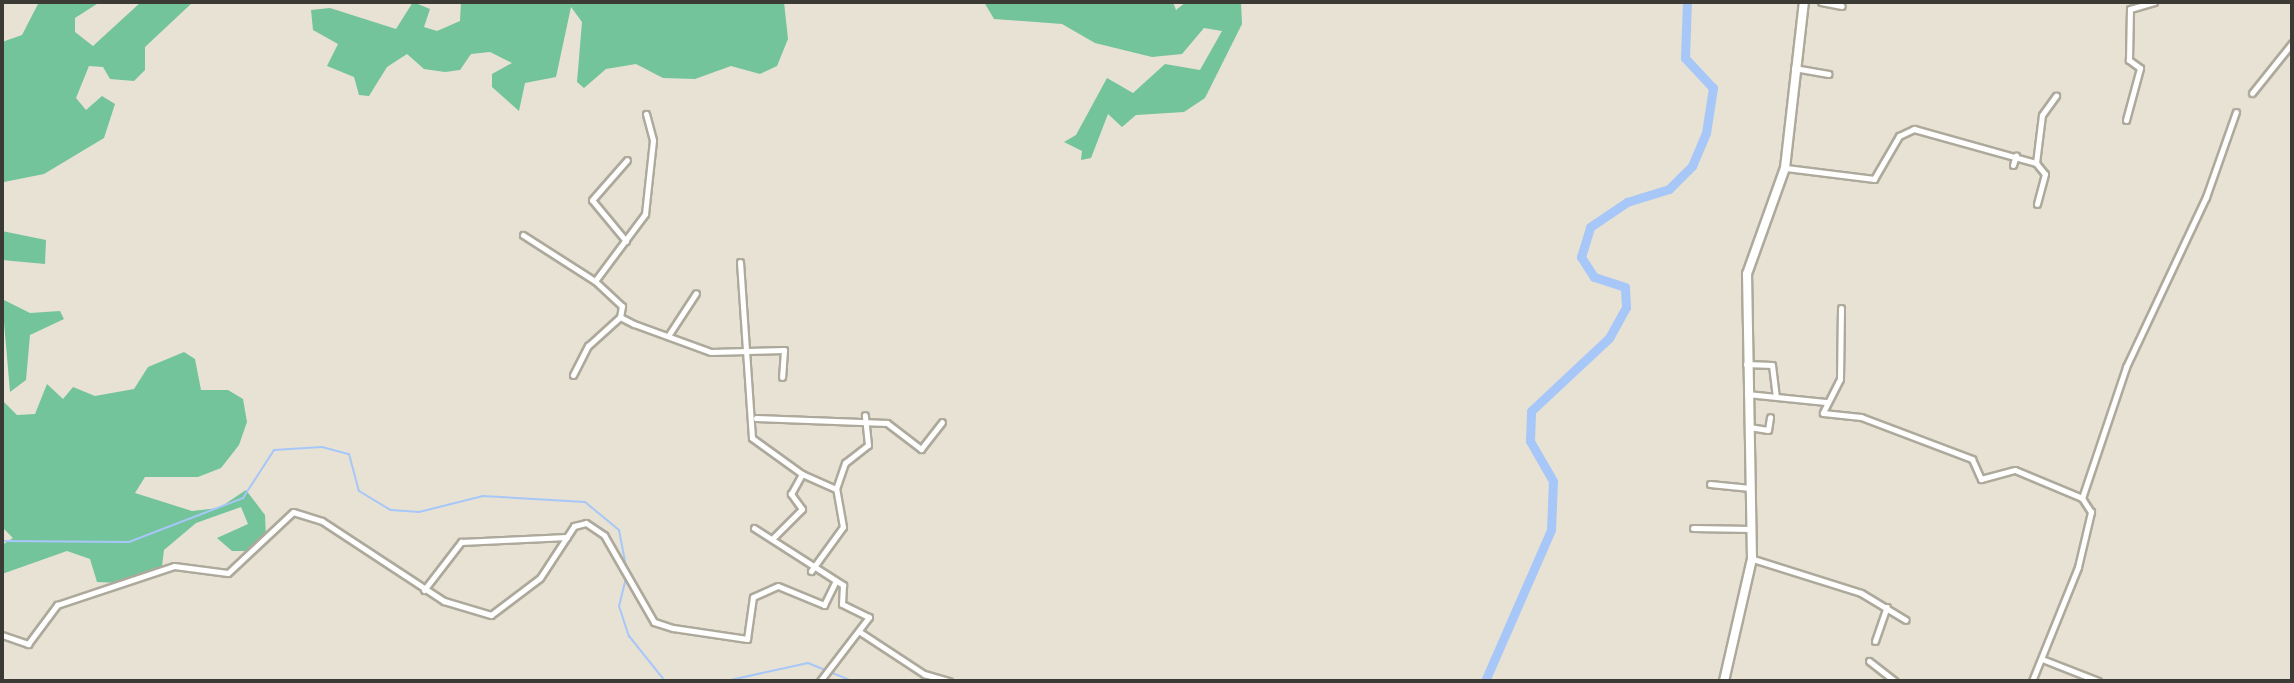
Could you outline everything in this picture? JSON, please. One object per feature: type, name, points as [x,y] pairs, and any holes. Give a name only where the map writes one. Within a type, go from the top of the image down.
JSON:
[{"type":"main road","points":[[1724,681],[1752,559],[1745,364],[1747,274],[1785,168],[1793,67],[1804,2]]},
{"type":"street","points":[[1821,2],[1842,6]]},
{"type":"street","points":[[2126,120],[2140,68],[2129,60],[2130,9],[2154,2]]},
{"type":"street","points":[[2252,93],[2292,43]]},
{"type":"street","points":[[1793,67],[1828,74]]},
{"type":"street","points":[[2036,163],[2042,115],[2056,96]]},
{"type":"street","points":[[2082,498],[2131,353],[2204,203],[2236,112]]},
{"type":"street","points":[[595,281],[646,210],[653,140],[646,114]]},
{"type":"street","points":[[1785,168],[1874,179],[1903,131],[1914,129],[2036,163],[2045,174],[2037,204]]},
{"type":"street","points":[[2013,165],[2016,155]]},
{"type":"street","points":[[626,241],[592,200],[627,160]]},
{"type":"street","points":[[523,235],[595,281],[622,306],[620,317],[588,346],[573,375]]},
{"type":"street","points":[[740,262],[757,446],[802,474],[836,489]]},
{"type":"street","points":[[668,336],[696,293]]},
{"type":"street","points":[[1841,308],[1840,379],[1823,413],[1861,417],[1974,460],[1978,478],[2015,470],[2082,498],[2091,512],[2078,567],[2032,681]]},
{"type":"street","points":[[620,317],[711,352],[784,350],[782,377]]},
{"type":"street","points":[[1745,364],[1772,365],[1776,396]]},
{"type":"street","points":[[1747,394],[1826,402]]},
{"type":"street","points":[[1748,427],[1768,430],[1770,417]]},
{"type":"street","points":[[756,418],[865,418],[890,424],[921,449],[942,422]]},
{"type":"street","points":[[811,571],[843,527],[836,489],[845,463],[868,445],[865,418]]},
{"type":"street","points":[[773,538],[802,509],[791,493],[802,474]]},
{"type":"street","points":[[1710,484],[1751,488]]},
{"type":"street","points":[[2,635],[28,644],[57,605],[174,566],[228,573],[289,512],[322,521],[424,590],[498,615],[540,578],[577,525],[597,525],[654,622],[690,632],[747,639],[753,597],[778,586],[824,605],[835,582]]},
{"type":"street","points":[[754,528],[773,538],[811,571],[845,588],[842,604],[869,617],[820,681]]},
{"type":"street","points":[[1693,528],[1752,529]]},
{"type":"street","points":[[424,590],[461,542],[567,537]]},
{"type":"street","points":[[1752,559],[1796,567],[1887,607],[1906,620]]},
{"type":"street","points":[[1875,641],[1887,607]]},
{"type":"street","points":[[860,632],[924,674],[949,681]]},
{"type":"street","points":[[2042,659],[2098,681]]},
{"type":"street","points":[[1869,661],[1895,681]]},
{"type":"green space","points":[[39,2],[100,2],[75,18],[75,32],[93,46],[141,2],[193,2],[145,47],[145,70],[134,81],[110,79],[103,67],[89,66],[76,98],[86,110],[102,96],[115,104],[104,138],[44,174],[4,182],[2,42],[22,35]]},
{"type":"green space","points":[[413,2],[430,9],[424,27],[437,31],[460,21],[461,2],[784,2],[788,39],[777,66],[760,74],[731,66],[695,79],[663,78],[636,64],[606,69],[584,88],[577,82],[582,22],[571,7],[556,77],[525,83],[519,111],[492,87],[492,74],[512,63],[490,52],[471,54],[460,70],[445,72],[424,69],[407,54],[387,67],[369,96],[359,95],[354,77],[327,66],[338,44],[313,30],[311,10],[330,8],[396,29]]},
{"type":"green space","points":[[984,2],[1173,2],[1176,10],[1186,2],[1241,2],[1242,24],[1205,98],[1184,112],[1136,115],[1122,127],[1108,114],[1091,158],[1081,160],[1082,151],[1064,142],[1076,135],[1107,78],[1133,93],[1165,64],[1200,70],[1222,31],[1204,28],[1182,54],[1152,57],[1095,43],[1062,24],[994,19]]},
{"type":"green space","points":[[2,231],[46,240],[45,264],[2,260]]},
{"type":"green space","points":[[2,299],[30,313],[60,311],[64,319],[30,335],[26,380],[10,392]]},
{"type":"green space","points":[[184,352],[195,359],[201,390],[228,390],[243,399],[247,422],[239,445],[221,468],[198,477],[145,477],[135,493],[192,511],[219,508],[246,490],[265,515],[266,537],[256,551],[232,551],[217,538],[248,524],[241,507],[196,523],[164,550],[162,566],[119,583],[97,582],[90,559],[67,551],[2,574],[2,545],[13,538],[2,527],[2,400],[17,415],[35,414],[47,384],[63,399],[73,387],[95,396],[134,389],[148,367]]},
{"type":"waterway","points":[[1485,681],[1551,530],[1553,481],[1530,441],[1531,411],[1609,338],[1626,307],[1625,287],[1594,277],[1581,257],[1590,227],[1627,202],[1669,189],[1692,166],[1706,133],[1713,88],[1685,58],[1687,2]]},
{"type":"waterway","points":[[2,541],[129,542],[243,498],[274,450],[322,447],[349,454],[359,491],[391,510],[419,512],[483,496],[585,502],[619,530],[627,572]]},
{"type":"waterway","points":[[626,578],[619,606],[629,636],[665,681]]},
{"type":"waterway","points":[[726,681],[808,663],[852,681]]}]
